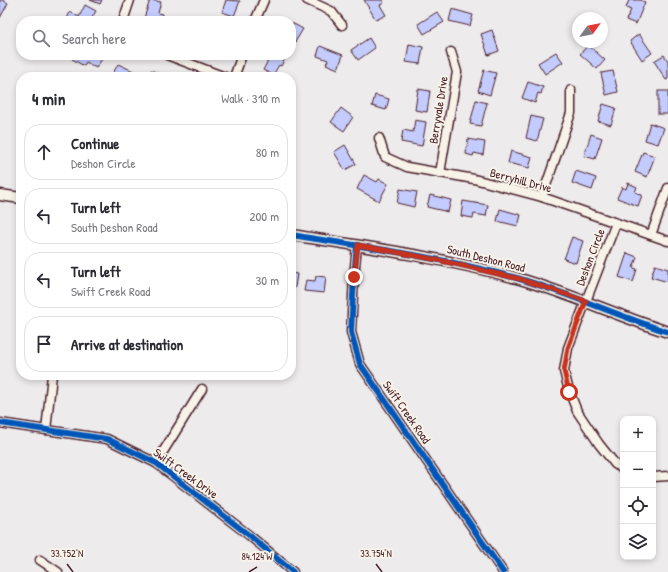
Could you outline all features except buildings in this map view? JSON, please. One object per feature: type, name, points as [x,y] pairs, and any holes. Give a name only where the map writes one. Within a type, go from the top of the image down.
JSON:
[{"type":"street","points":[[125,16],[130,0]]},
{"type":"street","points":[[257,16],[264,0]]},
{"type":"street","points":[[307,0],[331,11],[342,25]]},
{"type":"street","name":"Berryvale Drive","points":[[440,173],[457,72],[451,52]]},
{"type":"street","points":[[180,60],[212,72]]},
{"type":"street","points":[[236,72],[240,60]]},
{"type":"street","points":[[542,196],[571,113],[571,90]]},
{"type":"street","name":"Berryhill Drive","points":[[379,138],[385,157],[407,167],[474,179],[542,196],[668,241]]},
{"type":"street","points":[[651,235],[668,188]]},
{"type":"street","points":[[0,195],[16,197]]},
{"type":"street","name":"Deshon Circle","points":[[616,223],[568,348],[564,371],[569,392],[577,411],[598,444],[615,464],[620,467]]},
{"type":"street","name":"South Deshon Road","points":[[296,237],[358,245],[438,260],[520,279],[586,301],[637,322],[668,332]]},
{"type":"street","name":"Swift Creek Road","points":[[358,245],[354,277],[351,332],[360,364],[503,572]]},
{"type":"street","points":[[46,430],[51,380]]},
{"type":"street","points":[[156,463],[202,389]]},
{"type":"street","name":"Swift Creek Drive","points":[[0,423],[107,439],[156,463],[250,536],[293,572]]},
{"type":"street","points":[[656,477],[668,476]]},
{"type":"street","points":[[40,560],[58,572]]},
{"type":"cycle path","points":[[296,236],[406,254],[463,265],[520,279],[668,332]]},
{"type":"cycle path","points":[[357,245],[351,332],[360,364],[503,572]]},
{"type":"cycle path","points":[[0,423],[107,439],[156,463],[250,536],[293,572]]},
{"type":"route","points":[[354,277],[358,245],[438,260],[520,279],[586,301],[568,348],[564,371],[569,392]]}]
